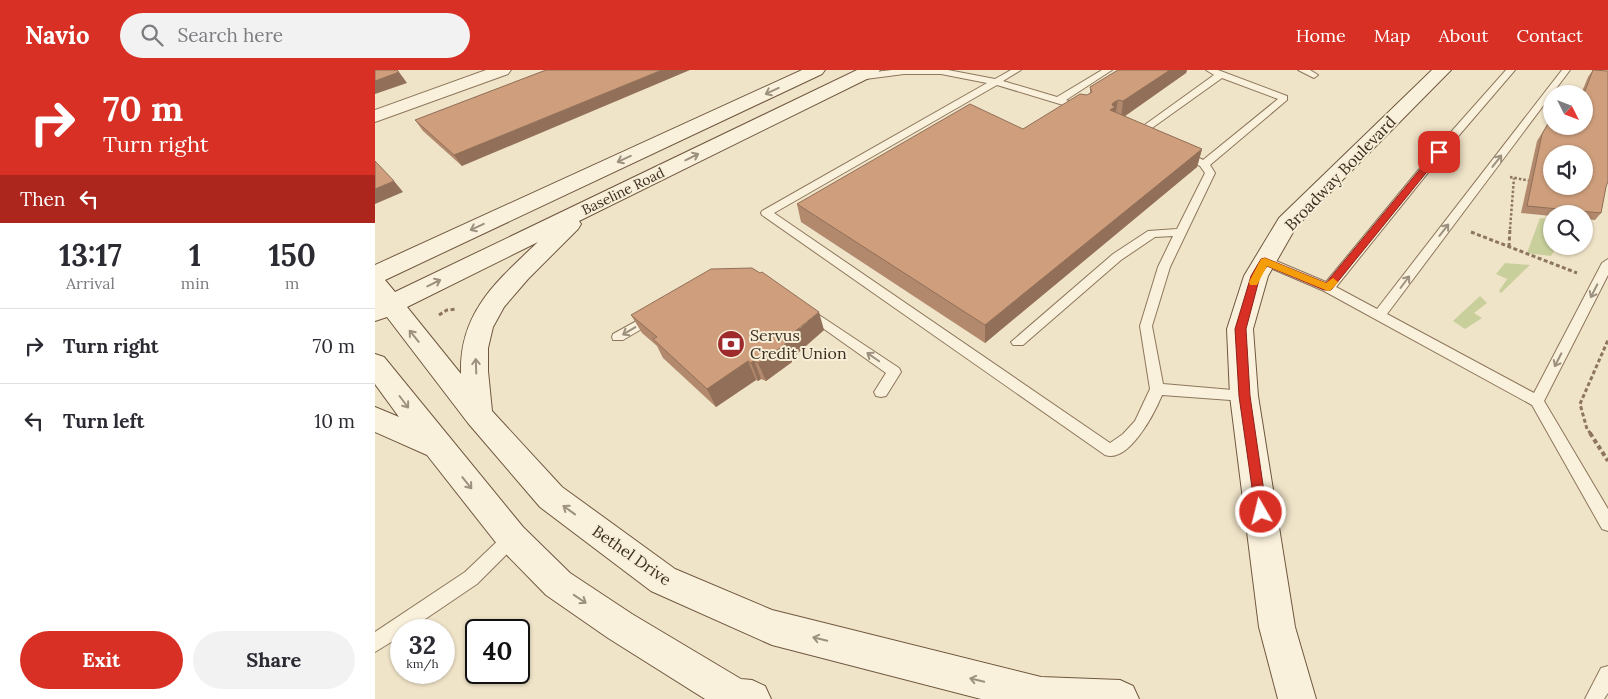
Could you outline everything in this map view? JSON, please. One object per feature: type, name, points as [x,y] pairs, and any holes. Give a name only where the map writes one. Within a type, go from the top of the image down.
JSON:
[{"type":"street","points":[[456,70],[470,82]]},
{"type":"street","points":[[375,116],[502,70]]},
{"type":"street","name":"Baseline Road","points":[[375,275],[816,70]]},
{"type":"street","name":"Broadway Boulevard","points":[[1297,699],[1277,627],[1244,396],[1240,329],[1255,276],[1287,223],[1442,70]]},
{"type":"street","name":"Baseline Road","points":[[380,300],[585,210],[863,74]]},
{"type":"street","points":[[477,415],[475,356],[480,327],[497,298],[585,210]]},
{"type":"street","name":"Bethel Drive","points":[[380,300],[477,415],[551,497],[663,580],[772,627],[1030,698],[1121,699]]},
{"type":"street","points":[[375,364],[511,538],[558,584],[620,626],[741,698]]},
{"type":"street","points":[[375,418],[437,445]]},
{"type":"lane","points":[[969,70],[996,82]]},
{"type":"lane","points":[[985,70],[996,82]]},
{"type":"lane","points":[[1017,70],[766,213],[1110,451],[1125,442],[1146,419],[1157,389],[1145,326],[1164,266],[1210,173],[1204,164],[1173,148]]},
{"type":"lane","points":[[1059,100],[1108,70]]},
{"type":"lane","points":[[1204,164],[1284,98],[1209,70]]},
{"type":"lane","points":[[1302,70],[1314,75]]},
{"type":"lane","points":[[1328,288],[1439,152],[1511,70]]},
{"type":"lane","points":[[1379,316],[1566,70]]},
{"type":"lane","points":[[863,74],[942,71],[958,76],[996,82],[1084,108]]},
{"type":"lane","points":[[1142,131],[1221,74]]},
{"type":"lane","points":[[1018,342],[1117,258],[1151,234],[1182,232]]},
{"type":"lane","points":[[1265,261],[1328,288],[1537,401],[1608,524]]},
{"type":"lane","points":[[1537,401],[1608,264]]},
{"type":"lane","points":[[793,301],[894,372],[881,392]]},
{"type":"lane","points":[[618,337],[667,308]]},
{"type":"lane","points":[[1157,389],[1244,396]]},
{"type":"lane","points":[[375,643],[471,578],[511,538]]},
{"type":"lane","points":[[1595,699],[1608,675]]},
{"type":"path","points":[[1509,247],[1514,178]]},
{"type":"path","points":[[1529,180],[1536,181]]},
{"type":"path","points":[[1468,231],[1582,275],[1597,284]]},
{"type":"path","points":[[439,315],[447,310]]},
{"type":"path","points":[[1608,340],[1580,404],[1587,429],[1608,461]]},
{"type":"green space","points":[[1540,218],[1543,218],[1543,255],[1527,253]]},
{"type":"green space","points":[[1505,263],[1530,265],[1501,293],[1499,291],[1507,279],[1496,274]]},
{"type":"green space","points":[[1480,296],[1487,303],[1474,313],[1482,318],[1465,329],[1453,321]]},
{"type":"building","points":[[375,70],[397,70],[399,72],[375,81]]},
{"type":"building","points":[[546,70],[662,70],[454,155],[415,120]]},
{"type":"building","points":[[1118,70],[1170,70],[1123,101],[1118,100],[1113,103],[1112,105],[1115,107],[1110,110],[1202,149],[985,325],[797,204],[970,104],[1023,129],[1080,94],[1087,95],[1092,92],[1090,87]]},
{"type":"building","points":[[1593,70],[1608,71],[1608,181],[1601,213],[1593,212],[1593,205],[1543,205],[1543,208],[1527,206],[1543,132],[1543,135],[1593,135],[1593,85],[1587,85]]},
{"type":"building","points":[[375,161],[394,181],[375,189]]},
{"type":"building","name":"Servus Credit Union","points":[[752,268],[760,273],[762,272],[819,312],[783,341],[786,344],[758,363],[754,360],[751,363],[748,361],[707,389],[653,339],[657,337],[631,315],[711,269]]},
{"type":"slow traffic","points":[[1254,282],[1255,276],[1265,261],[1328,288],[1333,282]]},
{"type":"place","name":"Servus Credit Union","points":[[731,344]]},
{"type":"route","points":[[1261,512],[1244,396],[1240,329],[1255,276],[1265,261],[1328,288],[1439,152]]}]
